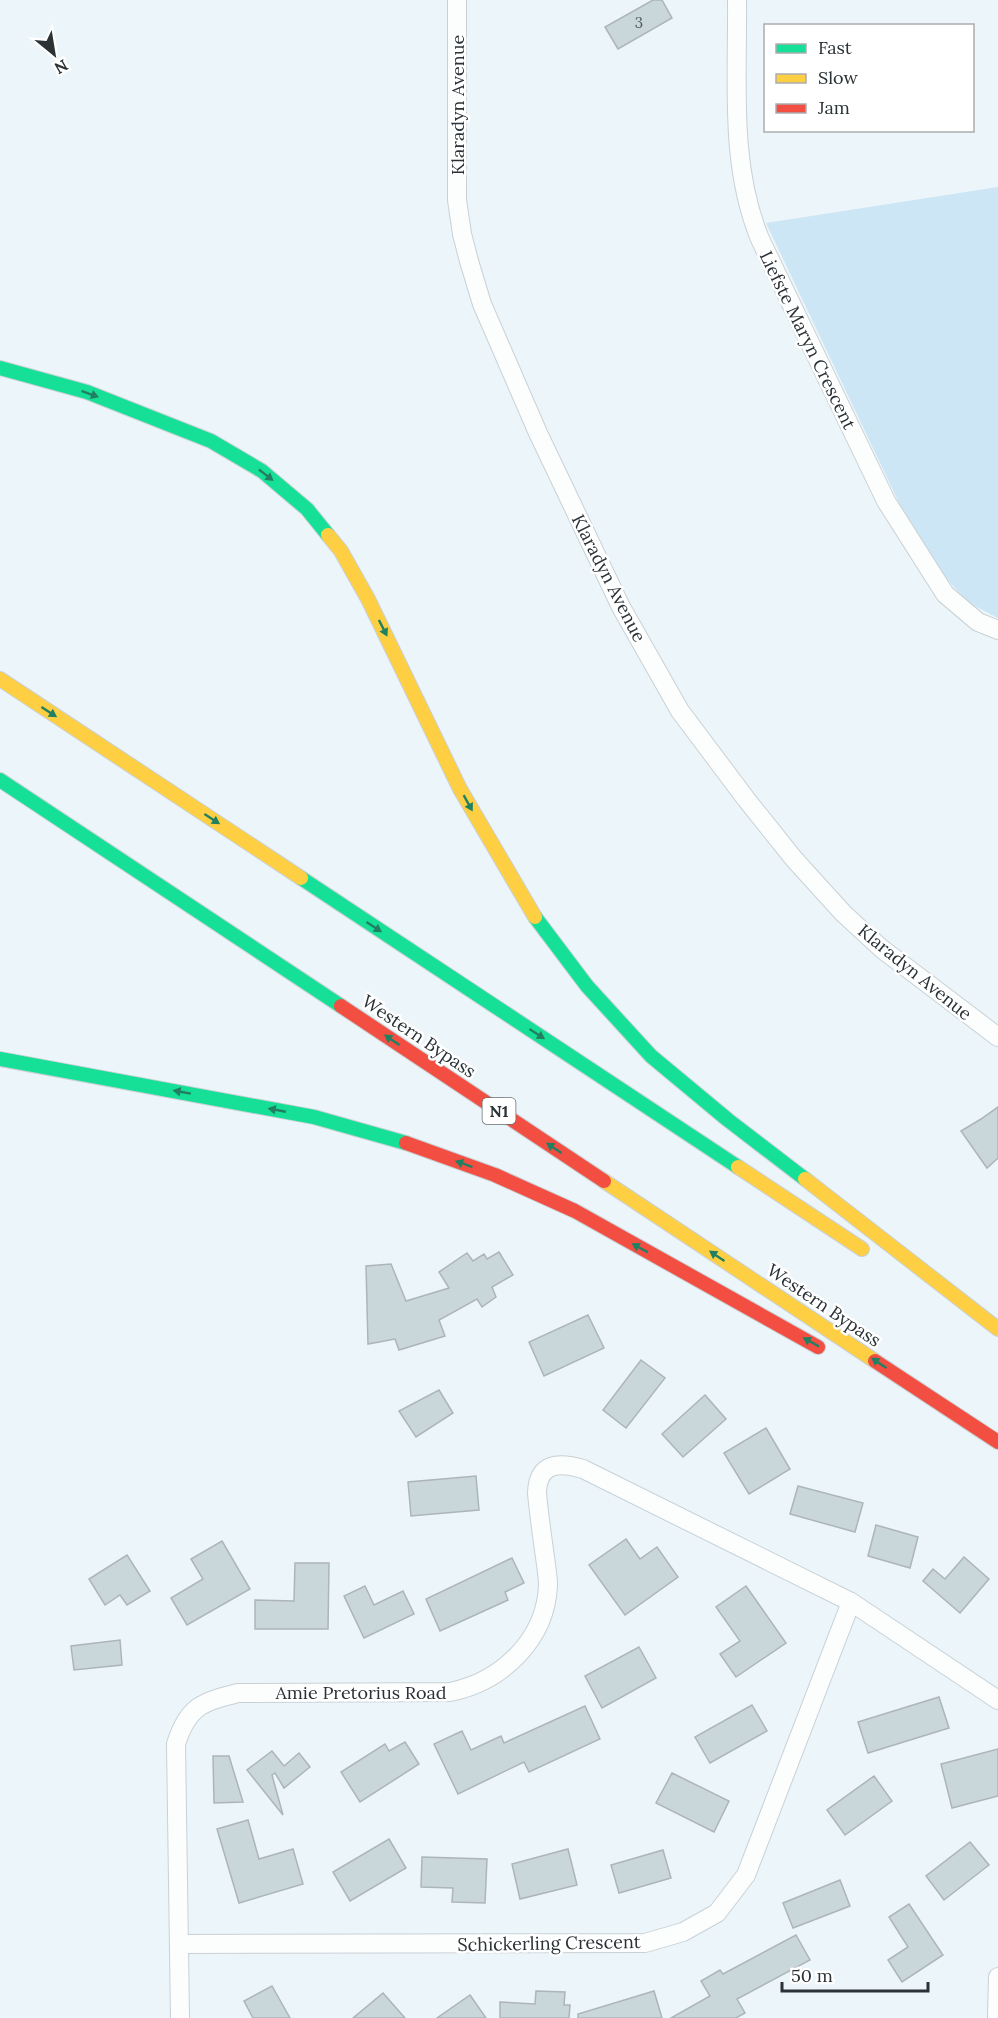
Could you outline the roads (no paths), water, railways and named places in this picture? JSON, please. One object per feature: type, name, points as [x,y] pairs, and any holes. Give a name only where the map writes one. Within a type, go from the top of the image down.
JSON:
[{"type":"highway","points":[[0,368],[87,392],[211,441],[262,471],[307,509],[341,551],[368,599],[460,789],[500,859],[538,922],[587,986],[660,1063],[728,1120],[998,1329]]},
{"type":"highway","points":[[0,680],[878,1259]]},
{"type":"highway","name":"Western Bypass","points":[[0,780],[998,1442]]},
{"type":"highway","points":[[0,1059],[314,1117],[407,1143],[495,1175],[575,1211],[830,1353]]},
{"type":"highway","points":[[928,1292],[998,1338]]},
{"type":"highway","points":[[861,1369],[957,1415]]},
{"type":"street","name":"Klaradyn Avenue","points":[[457,0],[457,189],[462,234],[469,261],[482,304],[538,433],[621,607],[680,711],[794,859],[843,913],[882,949],[998,1037]]},
{"type":"street","name":"Liefste Maryn Crescent","points":[[737,0],[740,162],[750,216],[886,501],[945,594],[978,622],[998,630]]},
{"type":"street","name":"Amie Pretorius Road","points":[[180,2018],[176,1744],[182,1724],[196,1708],[215,1699],[238,1693],[450,1692],[467,1689],[503,1670],[529,1642],[539,1625],[544,1606],[548,1585],[537,1479],[557,1464],[583,1469],[851,1602],[998,1700]]},
{"type":"street","name":"Schickerling Crescent","points":[[179,1944],[645,1943],[683,1932],[717,1913],[746,1875],[851,1602]]},
{"type":"street","points":[[997,2018],[998,1977]]}]
